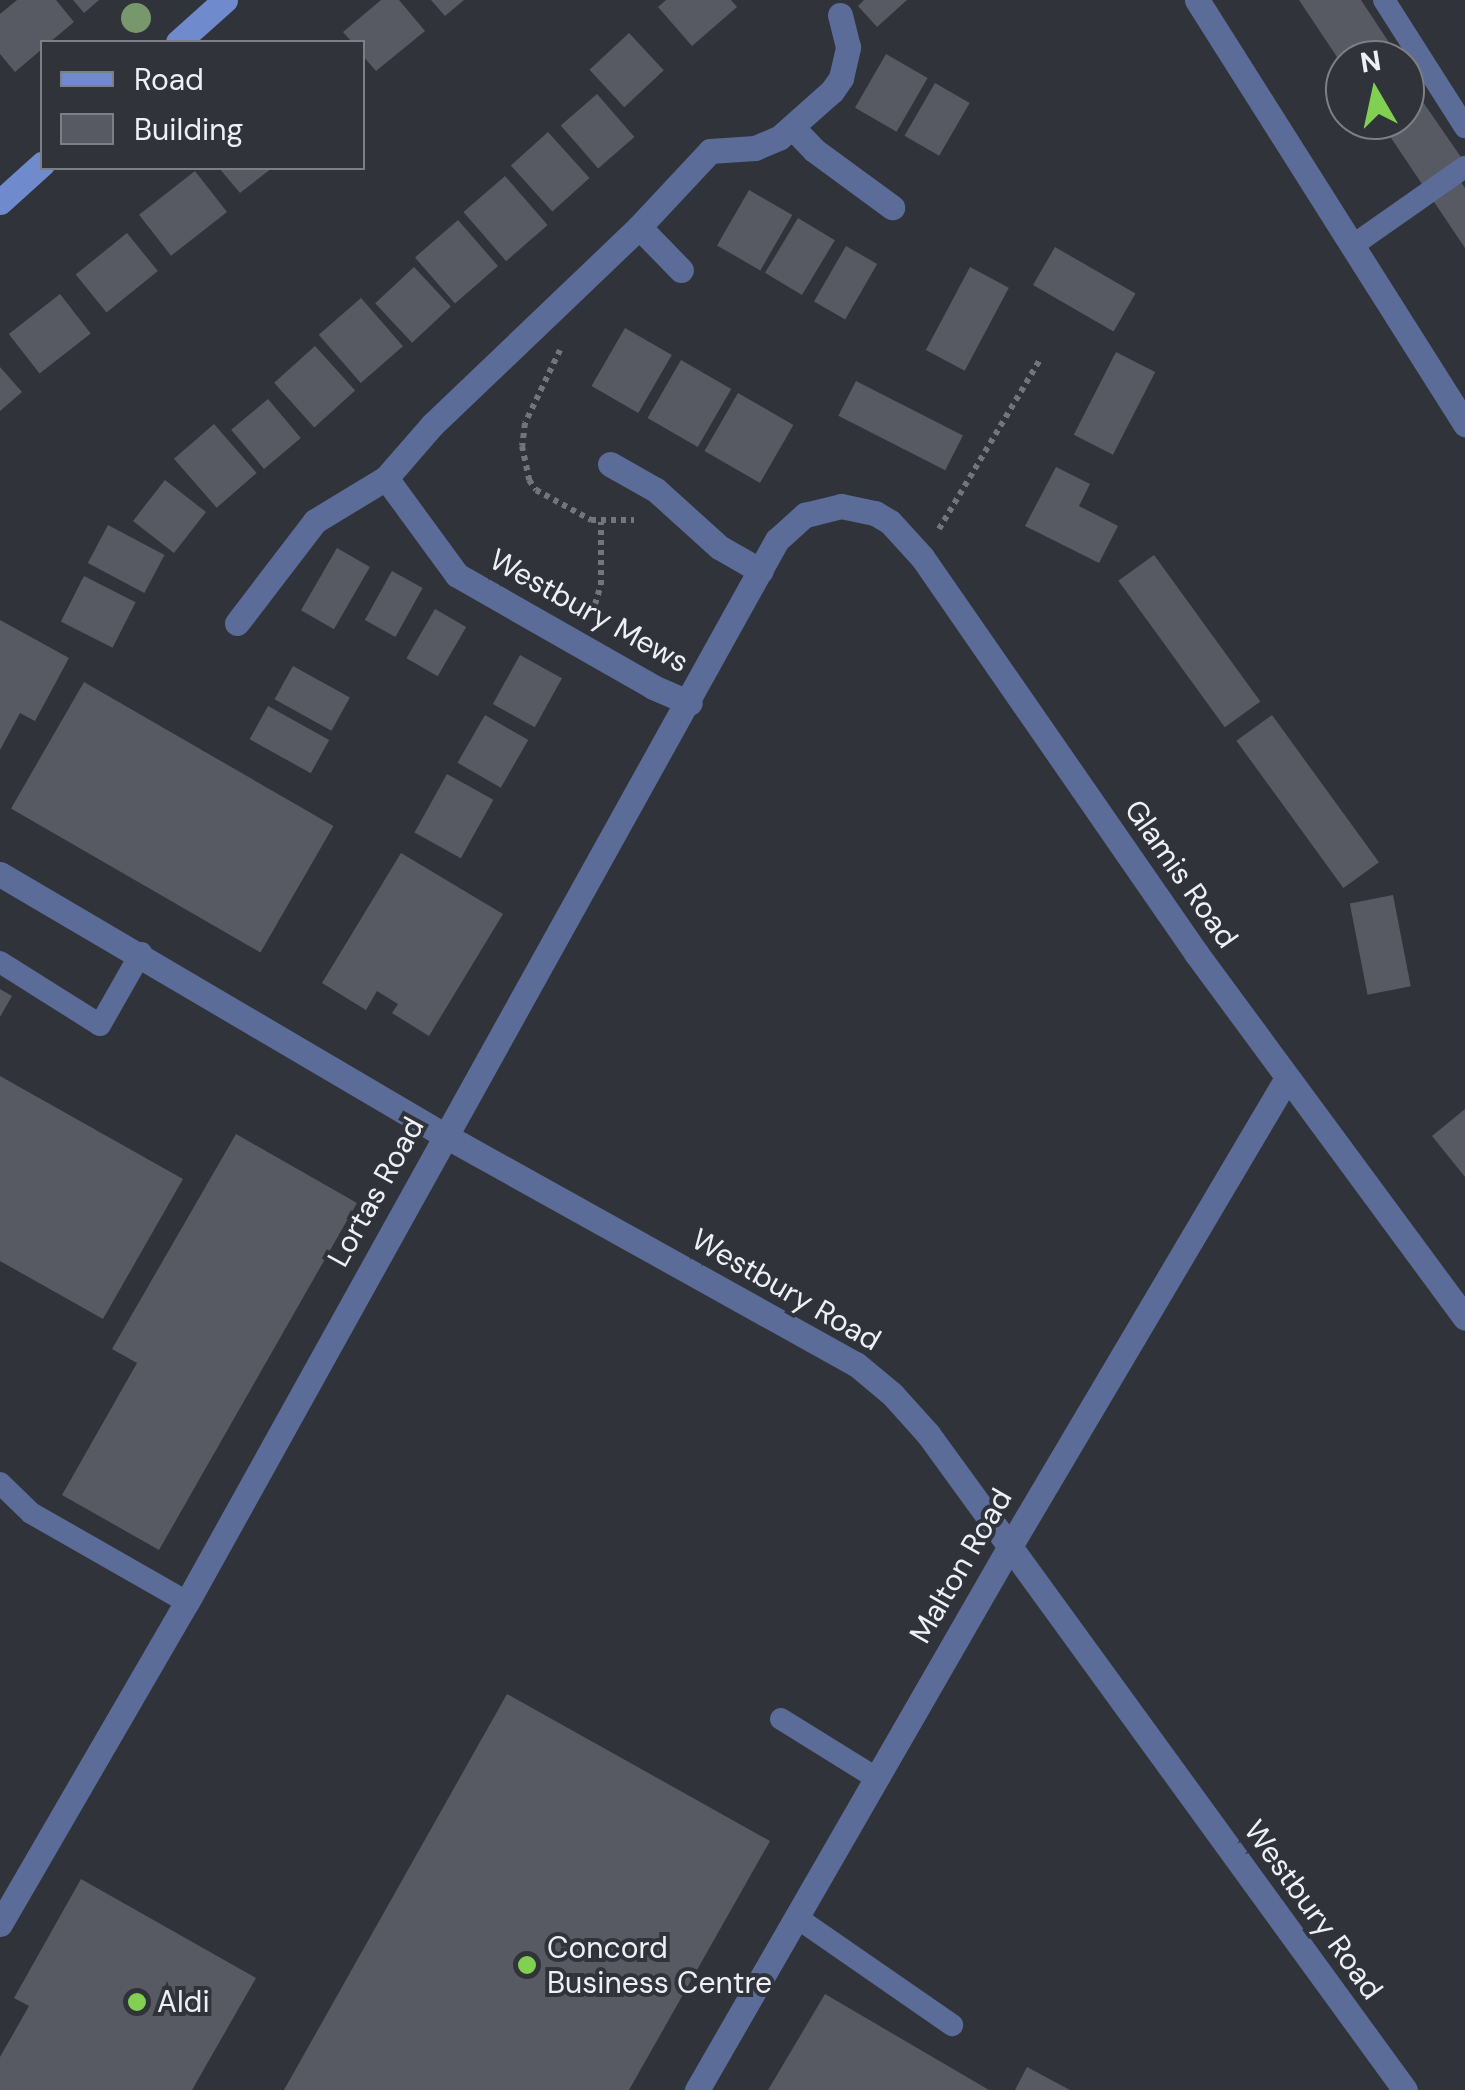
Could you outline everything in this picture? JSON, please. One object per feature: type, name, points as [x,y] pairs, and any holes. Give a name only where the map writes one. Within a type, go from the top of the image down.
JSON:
[{"type":"street","points":[[180,40],[226,0]]},
{"type":"street","points":[[1196,0],[1460,407]]},
{"type":"street","points":[[237,623],[315,521],[386,478],[432,425],[638,227],[710,150],[755,148],[793,128],[841,78],[848,47],[840,15]]},
{"type":"street","points":[[793,128],[814,150],[892,206]]},
{"type":"street","points":[[0,202],[40,166]]},
{"type":"street","points":[[638,227],[681,270]]},
{"type":"street","points":[[610,464],[656,490],[719,547],[761,571]]},
{"type":"street","name":"Westbury Mews","points":[[386,478],[456,576],[690,704]]},
{"type":"street","name":"Glamis Road","points":[[823,508],[840,506],[875,513],[890,522],[922,557],[1287,1078],[1465,1318]]},
{"type":"street","name":"Lortas Road","points":[[0,1924],[186,1602],[761,571],[790,526],[823,508]]},
{"type":"street","name":"Westbury Road","points":[[0,874],[141,953],[444,1135],[856,1364],[928,1434],[1405,2090]]},
{"type":"street","name":"Malton Road","points":[[697,2090],[1008,1548],[1287,1078]]},
{"type":"lane","points":[[1384,0],[1465,127]]},
{"type":"lane","points":[[1352,246],[1465,167]]},
{"type":"lane","points":[[0,962],[100,1026],[141,953]]},
{"type":"lane","points":[[0,1483],[31,1513],[186,1602]]},
{"type":"lane","points":[[781,1718],[876,1778]]},
{"type":"lane","points":[[796,1918],[952,2025]]},
{"type":"path","points":[[922,557],[1041,358]]},
{"type":"path","points":[[577,644],[590,623],[601,585],[601,522]]},
{"type":"building","points":[[17,0],[56,0],[74,22],[52,40],[40,40],[40,51],[15,72],[0,54],[0,14]]},
{"type":"building","points":[[73,0],[99,0],[84,13]]},
{"type":"building","points":[[381,0],[399,0],[425,31],[376,71],[365,58],[365,40],[350,40],[343,32]]},
{"type":"building","points":[[431,0],[464,0],[445,16]]},
{"type":"building","points":[[666,0],[731,0],[737,7],[692,46],[658,7]]},
{"type":"building","points":[[864,0],[907,0],[877,27],[858,6]]},
{"type":"building","points":[[1299,0],[1361,0],[1387,40],[1326,40]]},
{"type":"building","points":[[629,33],[664,70],[624,107],[590,70]]},
{"type":"building","points":[[886,54],[928,78],[897,132],[855,108]]},
{"type":"building","points":[[935,83],[970,103],[939,156],[904,136]]},
{"type":"building","points":[[597,94],[634,137],[598,169],[561,125]]},
{"type":"building","points":[[1425,105],[1463,160],[1451,167],[1465,188],[1465,248],[1392,140],[1425,140]]},
{"type":"building","points":[[548,132],[589,178],[552,212],[511,165]]},
{"type":"building","points":[[221,170],[269,170],[240,193]]},
{"type":"building","points":[[195,171],[227,212],[171,256],[139,215]]},
{"type":"building","points":[[505,176],[548,225],[506,261],[463,212]]},
{"type":"building","points":[[749,190],[792,215],[760,270],[717,245]]},
{"type":"building","points":[[798,218],[835,240],[802,295],[765,273]]},
{"type":"building","points":[[458,220],[498,266],[455,303],[415,257]]},
{"type":"building","points":[[127,233],[158,271],[107,313],[76,275]]},
{"type":"building","points":[[846,246],[877,264],[845,319],[814,301]]},
{"type":"building","points":[[1055,247],[1136,294],[1114,332],[1033,285]]},
{"type":"building","points":[[414,267],[451,306],[412,343],[375,303]]},
{"type":"building","points":[[970,267],[1009,288],[965,371],[926,350]]},
{"type":"building","points":[[60,294],[91,333],[40,373],[9,334]]},
{"type":"building","points":[[361,298],[403,346],[361,383],[319,335]]},
{"type":"building","points":[[625,328],[672,355],[638,413],[592,386]]},
{"type":"building","points":[[315,346],[355,391],[314,427],[274,383]]},
{"type":"building","points":[[1116,352],[1155,372],[1113,455],[1074,435]]},
{"type":"building","points":[[681,360],[731,389],[698,447],[648,418]]},
{"type":"building","points":[[0,367],[22,392],[0,411]]},
{"type":"building","points":[[856,381],[963,435],[945,470],[838,416]]},
{"type":"building","points":[[738,393],[793,425],[760,483],[704,451]]},
{"type":"building","points":[[268,399],[301,438],[264,469],[231,430]]},
{"type":"building","points":[[214,424],[257,473],[217,508],[174,459]]},
{"type":"building","points":[[1056,467],[1090,484],[1079,506],[1118,526],[1099,563],[1025,526]]},
{"type":"building","points":[[165,480],[206,512],[174,553],[133,521]]},
{"type":"building","points":[[108,525],[165,555],[144,593],[88,563]]},
{"type":"building","points":[[337,548],[370,567],[334,629],[301,610]]},
{"type":"building","points":[[1154,555],[1260,701],[1225,727],[1118,581]]},
{"type":"building","points":[[392,571],[423,588],[395,637],[365,620]]},
{"type":"building","points":[[84,576],[136,602],[113,648],[61,621]]},
{"type":"building","points":[[435,609],[466,627],[438,676],[406,658]]},
{"type":"building","points":[[0,620],[69,658],[35,721],[20,713],[0,750]]},
{"type":"building","points":[[520,655],[562,678],[535,727],[493,704]]},
{"type":"building","points":[[293,666],[350,698],[331,731],[275,699]]},
{"type":"building","points":[[84,682],[333,826],[260,952],[11,808]]},
{"type":"building","points":[[268,706],[329,740],[311,773],[250,739]]},
{"type":"building","points":[[485,715],[528,740],[501,788],[458,763]]},
{"type":"building","points":[[1272,715],[1379,862],[1343,888],[1236,741]]},
{"type":"building","points":[[447,774],[493,800],[461,858],[415,833]]},
{"type":"building","points":[[401,853],[503,914],[429,1036],[392,1013],[398,1004],[377,991],[366,1010],[322,983]]},
{"type":"building","points":[[1393,895],[1411,986],[1368,995],[1350,903]]},
{"type":"building","points":[[0,989],[12,996],[0,1017]]},
{"type":"building","points":[[0,1076],[183,1179],[103,1319],[0,1261]]},
{"type":"building","points":[[1465,1109],[1465,1177],[1432,1136]]},
{"type":"building","points":[[236,1134],[357,1203],[159,1550],[62,1495],[137,1363],[112,1349]]},
{"type":"building","name":"Concord Business Centre","points":[[507,1694],[770,1841],[629,2090],[284,2090]]},
{"type":"building","name":"Aldi","points":[[81,1879],[256,1978],[192,2090],[0,2090],[0,2057],[29,2006],[14,1998]]},
{"type":"building","points":[[825,1994],[989,2090],[768,2090]]},
{"type":"building","points":[[1027,2067],[1070,2090],[1015,2090]]},
{"type":"place","name":"Concord Business Centre","points":[[527,1965]]},
{"type":"place","name":"Aldi","points":[[137,2002]]}]
